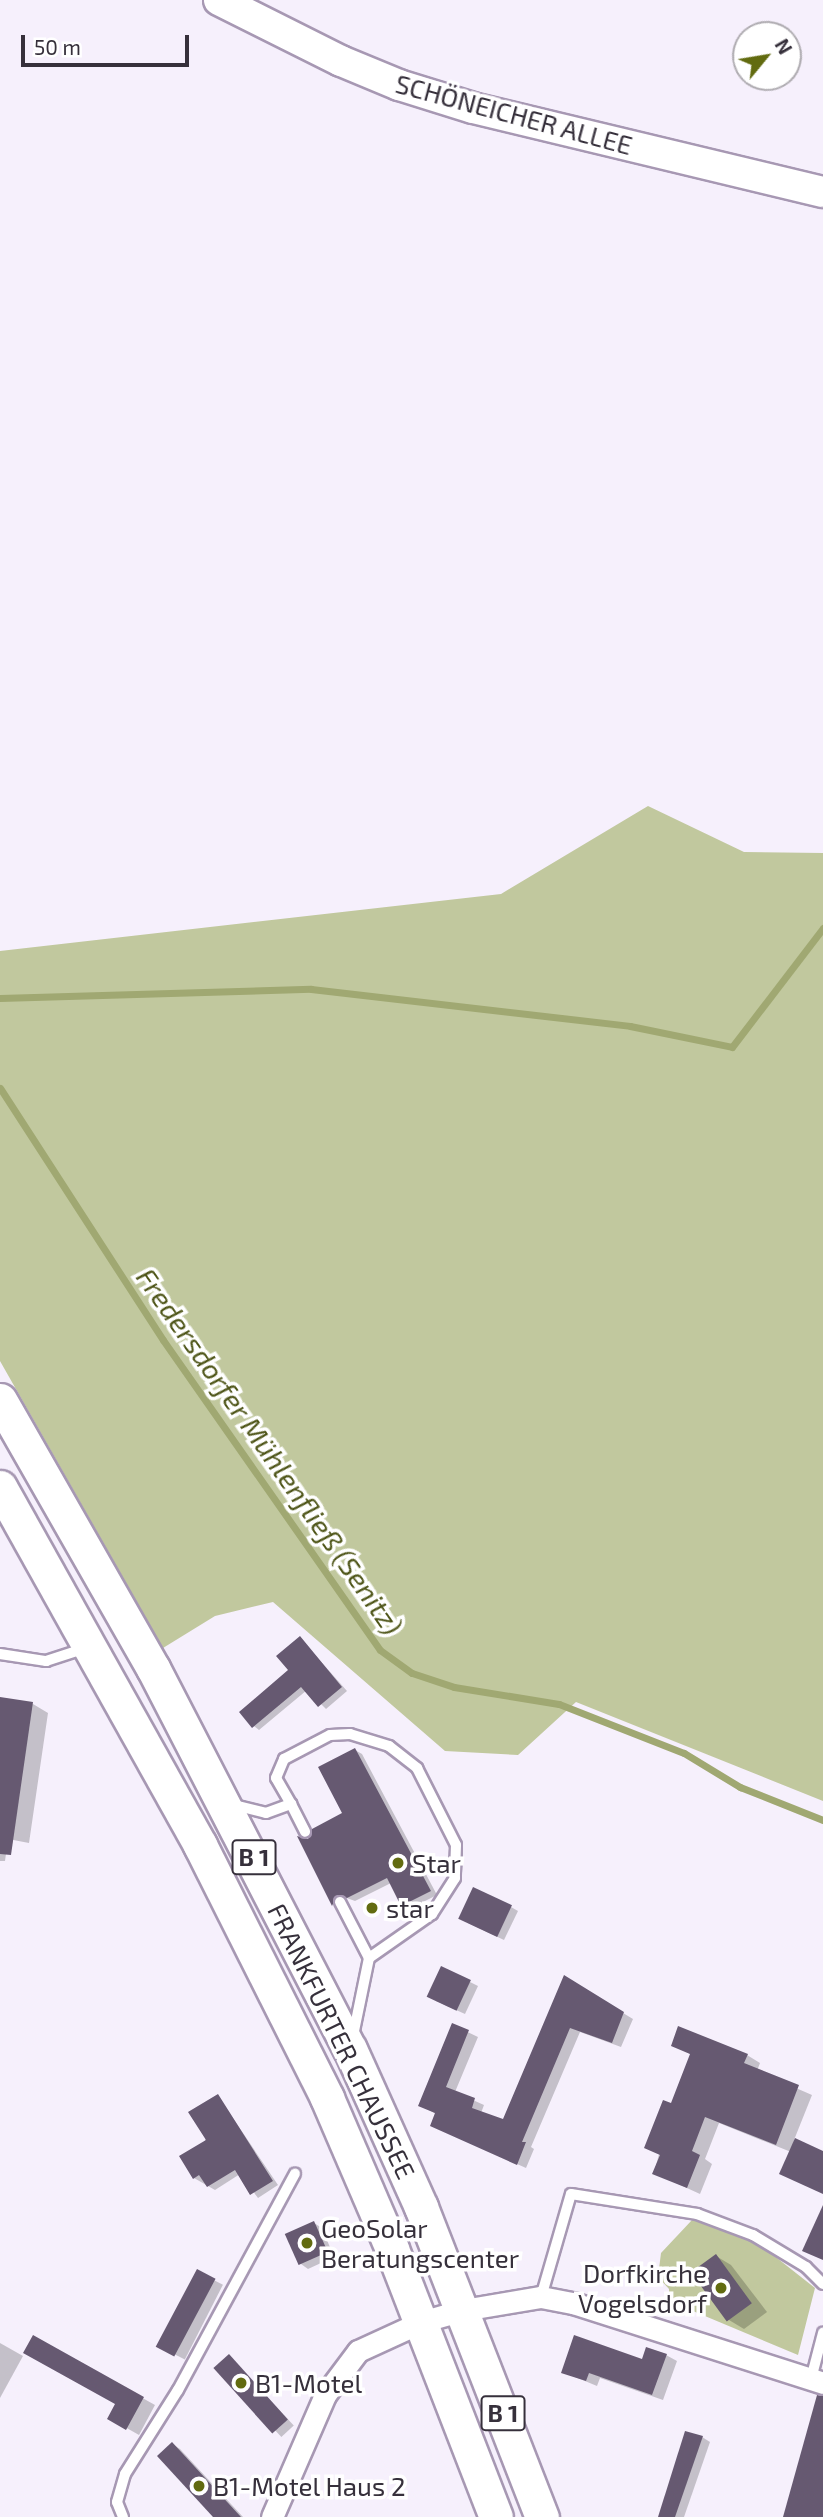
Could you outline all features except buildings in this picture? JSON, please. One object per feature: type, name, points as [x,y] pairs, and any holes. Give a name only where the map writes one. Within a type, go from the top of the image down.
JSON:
[{"type":"main road","name":"FRANKFURTER CHAUSSEE","points":[[0,1401],[226,1803],[350,2049],[463,2310],[542,2517]]},
{"type":"main road","name":"FRANKFURTER CHAUSSEE","points":[[0,1487],[200,1845],[327,2098],[421,2322],[496,2517]]},
{"type":"street","name":"SCHÖNEICHER ALLEE","points":[[219,0],[341,61],[449,100],[823,192]]},
{"type":"street","points":[[272,2517],[334,2380],[358,2351],[421,2322],[463,2310],[541,2297],[573,2302],[817,2381]]},
{"type":"lane","points":[[0,1654],[46,1661],[91,1646]]},
{"type":"lane","points":[[305,1832],[276,1778],[284,1759],[330,1735],[350,1734],[389,1746],[417,1768],[456,1845],[455,1878],[432,1914],[369,1958]]},
{"type":"lane","points":[[226,1803],[266,1813],[291,1804]]},
{"type":"lane","points":[[340,1902],[369,1958],[350,2049]]},
{"type":"lane","points":[[123,2517],[117,2502],[125,2474],[178,2390],[295,2174]]},
{"type":"lane","points":[[541,2297],[571,2194],[697,2214],[753,2235],[806,2267],[823,2284]]},
{"type":"lane","points":[[817,2381],[823,2333]]},
{"type":"green space","points":[[648,806],[744,852],[823,853],[823,1801],[576,1702],[518,1755],[445,1751],[273,1602],[215,1616],[163,1648],[0,1361],[0,951],[501,894]]},
{"type":"green space","points":[[692,2220],[749,2236],[815,2288],[798,2355],[669,2301],[669,2289],[658,2277],[661,2253]]},
{"type":"waterway","points":[[0,998],[311,989],[630,1026],[732,1047],[823,928]]},
{"type":"waterway","name":"Fredersdorfer Mühlenfließ (Senitz)","points":[[0,1088],[163,1340],[380,1650],[412,1673],[454,1687],[559,1704],[684,1753],[740,1787],[823,1820]]},
{"type":"place","name":"Star","points":[[398,1863]]},
{"type":"place","name":"star","points":[[372,1908]]},
{"type":"place","name":"GeoSolar Beratungscenter","points":[[307,2243]]},
{"type":"place","name":"Dorfkirche Vogelsdorf","points":[[721,2288]]},
{"type":"place","name":"B1-Motel","points":[[241,2383]]},
{"type":"place","name":"B1-Motel Haus 2","points":[[199,2486]]}]
